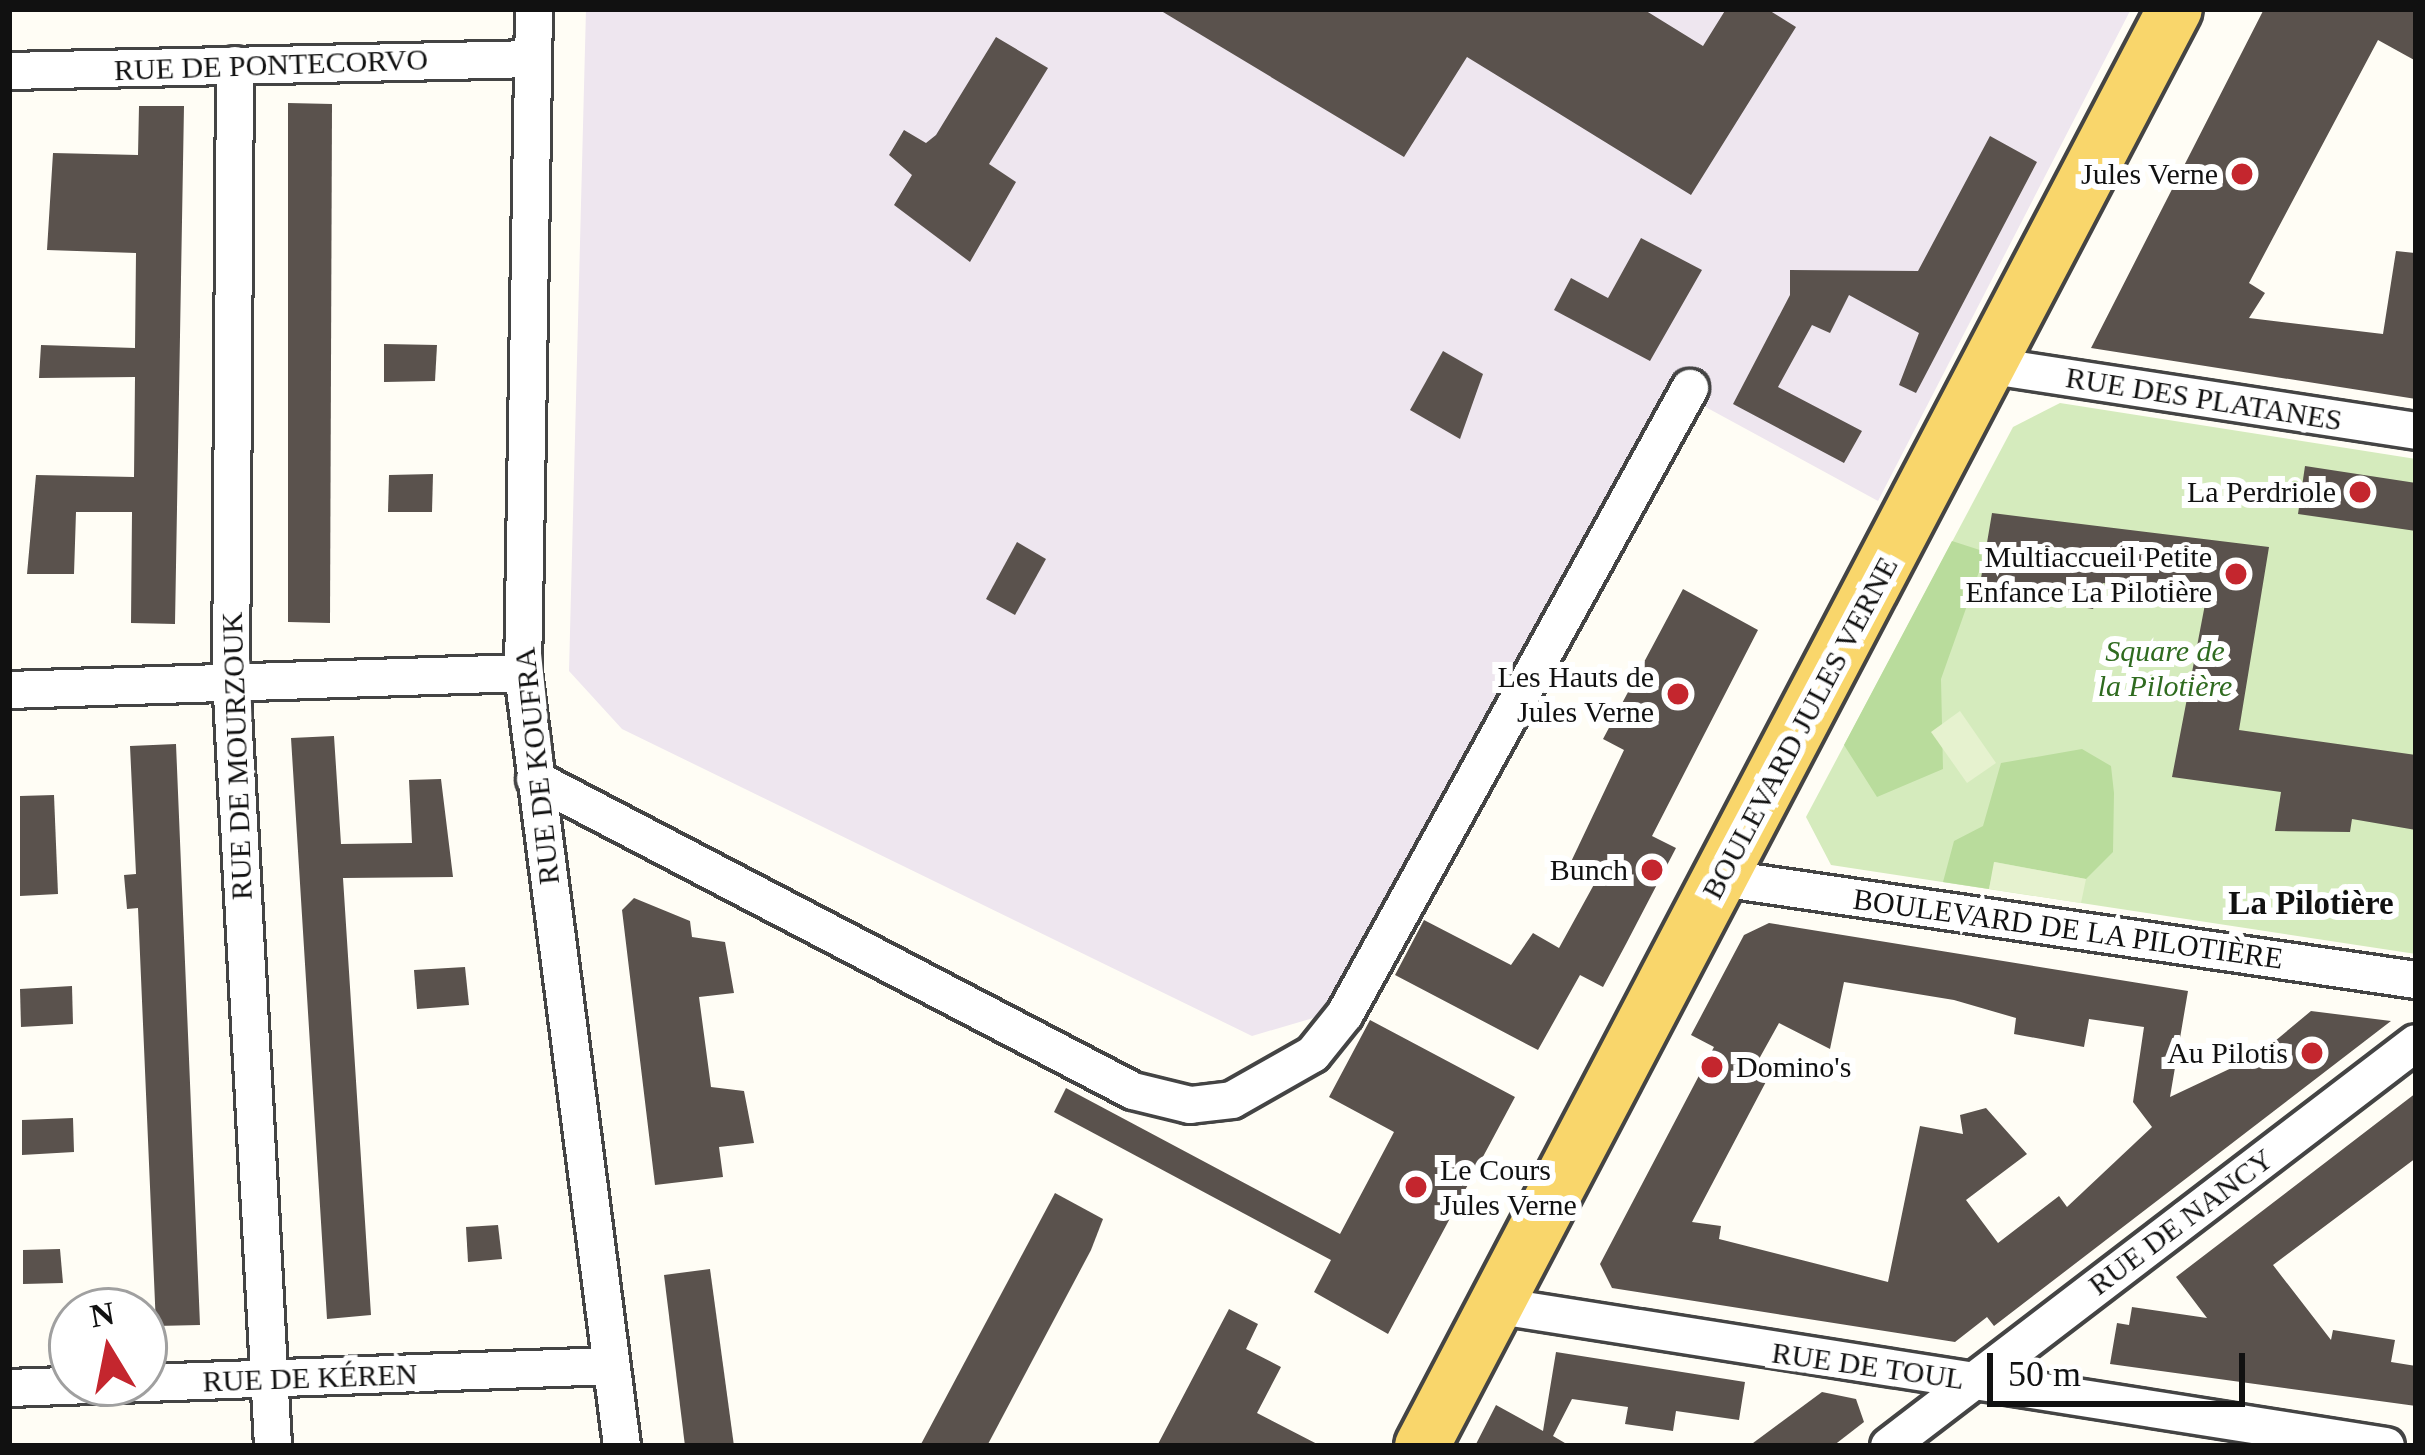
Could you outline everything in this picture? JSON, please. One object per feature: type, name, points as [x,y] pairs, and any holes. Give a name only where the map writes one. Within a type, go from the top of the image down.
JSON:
[{"type":"main road","name":"BOULEVARD JULES VERNE","points":[[1423,1446],[1493,1304],[1992,367],[2174,9]]},
{"type":"street","name":"RUE DE KOUFRA","points":[[534,9],[524,673],[622,1446]]},
{"type":"street","name":"RUE DE PONTECORVO","points":[[9,71],[533,59]]},
{"type":"street","name":"RUE DE MOURZOUK","points":[[236,64],[231,677],[273,1446]]},
{"type":"street","name":"RUE DES PLATANES","points":[[1992,367],[2416,431]]},
{"type":"street","points":[[535,779],[1133,1091],[1190,1105],[1232,1100],[1313,1054],[1345,1014],[1690,388]]},
{"type":"street","points":[[16,684],[524,673]]},
{"type":"street","name":"BOULEVARD DE LA PILOTIÈRE","points":[[1720,878],[2416,980]]},
{"type":"street","name":"RUE DE NANCY","points":[[1888,1446],[2416,1043]]},
{"type":"street","name":"RUE DE TOUL","points":[[1493,1304],[2386,1446]]},
{"type":"street","name":"RUE DE KÉREN","points":[[9,1388],[611,1366]]},
{"type":"shaded area","points":[[586,9],[2131,9],[1878,501],[1667,386],[1320,1016],[1252,1036],[622,729],[569,671]]},
{"type":"green space","name":"Square de la Pilotière","points":[[2060,403],[2416,459],[2416,954],[1831,865],[1806,817],[2013,427]]},
{"type":"green space","points":[[1952,541],[1986,552],[1941,679],[1943,769],[1877,797],[1844,745]]},
{"type":"green space","points":[[1960,711],[1996,763],[1967,783],[1931,732]]},
{"type":"green space","points":[[2082,749],[2111,766],[2114,793],[2113,852],[2086,879],[1995,862],[1989,889],[1943,882],[1954,841],[1983,826],[2001,763]]},
{"type":"green space","points":[[1994,862],[2086,879],[2081,903],[1989,889]]},
{"type":"building","points":[[1158,9],[1643,9],[1703,46],[1726,9],[1767,9],[1796,27],[1691,195],[1467,57],[1404,157]]},
{"type":"building","name":"Jules Verne","points":[[2264,9],[2416,9],[2416,61],[2378,40],[2249,283],[2265,293],[2249,318],[2383,334],[2396,251],[2415,253],[2416,399],[2091,348]]},
{"type":"building","points":[[996,37],[1048,68],[989,164],[1016,182],[970,262],[894,205],[912,175],[889,155],[904,130],[926,143],[936,135]]},
{"type":"building","points":[[288,103],[332,104],[330,623],[288,622]]},
{"type":"building","points":[[139,106],[184,106],[175,624],[131,623],[132,512],[76,512],[74,574],[27,574],[36,475],[134,477],[135,377],[39,378],[41,345],[135,348],[136,253],[47,250],[53,153],[138,155]]},
{"type":"building","points":[[1990,136],[2037,162],[1916,393],[1899,385],[1919,333],[1849,295],[1830,333],[1812,325],[1778,387],[1862,431],[1844,463],[1733,404],[1790,295],[1790,270],[1918,271]]},
{"type":"building","points":[[1641,238],[1702,270],[1650,361],[1554,310],[1571,278],[1608,298]]},
{"type":"building","points":[[384,344],[437,345],[435,381],[384,382]]},
{"type":"building","points":[[1443,351],[1483,374],[1460,439],[1410,410]]},
{"type":"building","points":[[2305,466],[2416,483],[2416,531],[2298,514]]},
{"type":"building","points":[[433,474],[432,512],[388,512],[389,475]]},
{"type":"building","points":[[1992,513],[2269,547],[2239,730],[2416,755],[2416,830],[2352,819],[2350,832],[2275,831],[2281,792],[2172,777],[2206,599],[2103,583],[2093,609],[1979,590]]},
{"type":"building","points":[[1017,542],[1046,559],[1015,615],[986,599]]},
{"type":"building","points":[[1683,589],[1758,630],[1652,836],[1676,848],[1626,944],[1603,987],[1580,975],[1538,1050],[1395,975],[1424,920],[1511,965],[1533,933],[1559,948],[1597,879],[1569,866],[1624,750],[1603,739]]},
{"type":"building","points":[[334,736],[341,844],[412,843],[409,780],[441,779],[453,877],[343,878],[371,1315],[327,1319],[291,738]]},
{"type":"building","points":[[176,744],[200,1325],[168,1326],[168,1287],[154,1287],[138,908],[127,909],[124,875],[136,874],[130,746]]},
{"type":"building","points":[[54,795],[58,894],[20,896],[20,796]]},
{"type":"building","points":[[634,898],[690,921],[692,937],[725,942],[734,993],[699,997],[711,1087],[744,1091],[754,1143],[719,1147],[723,1177],[655,1185],[622,910]]},
{"type":"building","points":[[1769,923],[2188,991],[2170,1097],[2257,1056],[2311,1011],[2391,1021],[1994,1326],[1987,1317],[1955,1342],[1612,1288],[1600,1264],[1714,1047],[1691,1035],[1744,935]],"holes":[[[1844,982],[1954,1000],[2016,1018],[2014,1034],[2084,1047],[2089,1019],[2144,1027],[2133,1102],[2152,1127],[2067,1207],[2059,1196],[1998,1243],[1966,1200],[2027,1154],[1986,1108],[1960,1115],[1963,1134],[1920,1126],[1888,1282],[1719,1239],[1721,1226],[1692,1222],[1769,1076],[1754,1068],[1779,1023],[1830,1049]]]},
{"type":"building","points":[[465,967],[469,1005],[417,1009],[414,970]]},
{"type":"building","points":[[72,986],[73,1024],[21,1027],[20,989]]},
{"type":"building","name":"Le Cours Jules Verne","points":[[1370,1020],[1515,1097],[1388,1334],[1314,1292],[1331,1260],[1054,1112],[1066,1088],[1340,1234],[1394,1132],[1329,1097]]},
{"type":"building","points":[[2416,1093],[2416,1158],[2273,1265],[2331,1340],[2333,1330],[2395,1340],[2391,1362],[2416,1366],[2416,1406],[2110,1364],[2117,1323],[2129,1325],[2132,1307],[2207,1318],[2176,1277]]},
{"type":"building","points":[[73,1118],[74,1152],[22,1155],[22,1120]]},
{"type":"building","points":[[1055,1193],[1103,1219],[987,1446],[920,1446]]},
{"type":"building","points":[[498,1225],[502,1259],[468,1262],[466,1227]]},
{"type":"building","points":[[60,1249],[63,1283],[23,1284],[23,1250]]},
{"type":"building","points":[[710,1269],[734,1446],[685,1446],[664,1275]]},
{"type":"building","points":[[1229,1309],[1258,1324],[1246,1349],[1281,1367],[1257,1413],[1321,1446],[1157,1446]]},
{"type":"building","points":[[1556,1352],[1745,1382],[1739,1420],[1676,1411],[1673,1431],[1625,1424],[1628,1407],[1572,1399],[1553,1436],[1570,1446],[1475,1446],[1496,1405],[1543,1431]]},
{"type":"building","points":[[1822,1392],[1856,1399],[1864,1422],[1833,1446],[1749,1446]]},
{"type":"place","name":"Jules Verne","points":[[2242,174]]},
{"type":"place","name":"La Perdriole","points":[[2360,492]]},
{"type":"place","name":"Multiaccueil Petite Enfance La Pilotière","points":[[2236,574]]},
{"type":"place","name":"Les Hauts de Jules Verne","points":[[1678,694]]},
{"type":"place","name":"Bunch","points":[[1652,870]]},
{"type":"place","name":"Au Pilotis","points":[[2312,1053]]},
{"type":"place","name":"Domino's","points":[[1712,1067]]},
{"type":"place","name":"Le Cours Jules Verne","points":[[1416,1187]]},
{"type":"district","name":"La Pilotière","points":[[2311,904]]}]
